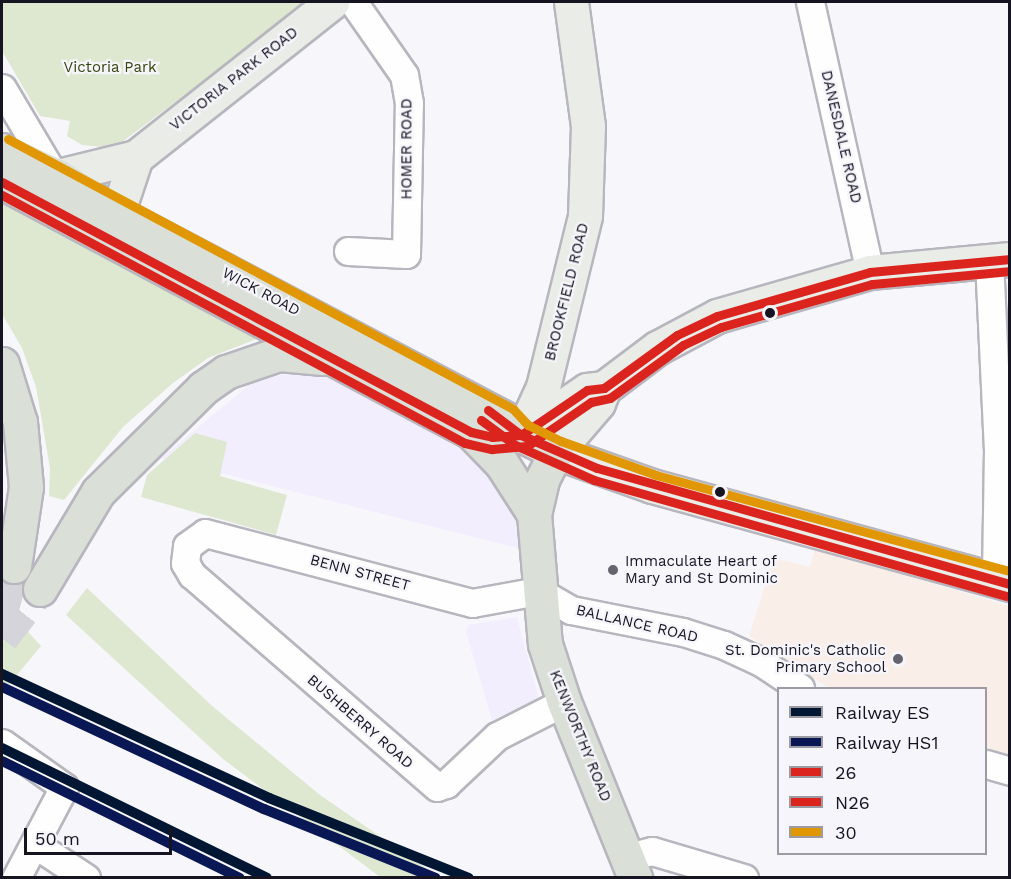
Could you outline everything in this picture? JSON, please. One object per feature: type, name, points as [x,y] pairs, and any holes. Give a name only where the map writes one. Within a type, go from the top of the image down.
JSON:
[{"type":"highway","name":"WICK ROAD","points":[[2,150],[55,175],[117,214],[507,420],[520,435],[556,452]]},
{"type":"highway","name":"WICK ROAD","points":[[2,182],[471,432],[492,437],[520,435]]},
{"type":"highway","points":[[40,589],[98,492],[203,388],[226,372],[279,354],[343,362]]},
{"type":"highway","points":[[2,364],[20,422],[26,487],[14,566]]},
{"type":"highway","points":[[471,432],[502,464],[534,514]]},
{"type":"highway","name":"KENWORTHY ROAD","points":[[556,452],[542,480],[534,514],[538,591],[545,644],[564,702],[631,867]]},
{"type":"main road","name":"VICTORIA PARK ROAD","points":[[55,175],[136,157],[332,2]]},
{"type":"main road","name":"BROOKFIELD ROAD","points":[[520,435],[543,387],[585,216],[588,126],[571,2]]},
{"type":"main road","points":[[133,250],[123,236],[117,214],[136,157]]},
{"type":"main road","points":[[520,435],[587,390],[604,388],[657,348],[717,316],[870,272],[999,260]]},
{"type":"main road","points":[[556,452],[598,403],[604,388]]},
{"type":"main road","name":"WICK ROAD","points":[[556,452],[652,486],[1003,582]]},
{"type":"street","name":"HOMER ROAD","points":[[348,250],[406,254],[409,103],[404,75],[353,2]]},
{"type":"street","name":"DANESDALE ROAD","points":[[810,2],[870,272]]},
{"type":"street","points":[[2,88],[55,175]]},
{"type":"street","points":[[999,260],[1004,449],[1003,582]]},
{"type":"street","name":"BENN STREET","points":[[187,546],[205,533],[472,603],[538,591]]},
{"type":"street","name":"BUSHBERRY ROAD","points":[[187,546],[185,563],[192,575],[436,787],[446,784],[497,736],[564,702]]},
{"type":"street","name":"BALLANCE ROAD","points":[[538,591],[571,610],[683,632],[724,645],[761,662],[798,687]]},
{"type":"street","points":[[2,743],[64,787],[36,845],[16,878]]},
{"type":"street","points":[[987,764],[1010,771]]},
{"type":"street","points":[[36,845],[86,878]]},
{"type":"street","points":[[631,867],[652,851],[744,878]]},
{"type":"shaded area","points":[[301,371],[345,379],[459,449],[497,483],[511,503],[522,549],[161,458],[254,381]]},
{"type":"shaded area","name":"St. Dominic's Catholic Primary School","points":[[815,549],[1009,606],[1009,755],[987,747],[987,687],[827,687],[749,636],[774,558],[810,567]]},
{"type":"shaded area","points":[[517,617],[539,699],[492,720],[466,632],[468,625]]},
{"type":"green space","name":"Victoria Park","points":[[2,2],[308,2],[122,142],[102,147],[82,145],[67,136],[70,121],[40,116],[2,51]]},
{"type":"green space","points":[[2,203],[262,337],[208,358],[173,383],[123,427],[64,500],[49,496],[50,468],[36,387],[22,348],[2,314]]},
{"type":"green space","points":[[195,433],[227,442],[220,476],[287,495],[276,535],[141,497],[147,475]]},
{"type":"green space","points":[[87,588],[211,705],[320,795],[439,877],[380,877],[223,759],[66,615]]},
{"type":"green space","points":[[2,603],[41,646],[2,693]]},
{"type":"tunnel","points":[[2,610],[14,566]]},
{"type":"tunnel","points":[[2,638],[40,589]]},
{"type":"rail line","name":"ES","points":[[2,674],[269,798],[469,878]]},
{"type":"rail line","name":"HS1","points":[[2,687],[264,809],[436,878]]},
{"type":"rail line","name":"ES","points":[[2,748],[267,878]]},
{"type":"rail line","name":"HS1","points":[[2,761],[240,878]]},
{"type":"transit line","name":"30","points":[[8,139],[513,409],[528,425],[561,441],[656,475],[1010,571]]},
{"type":"transit line","name":"26","points":[[2,182],[471,432],[492,437],[521,435],[587,390],[604,388],[677,335],[717,316],[870,272],[1010,259]]},
{"type":"transit line","name":"N26","points":[[2,195],[465,443],[492,449],[527,446],[591,402],[610,398],[683,345],[721,327],[872,284],[1010,271]]},
{"type":"transit line","name":"26","points":[[488,410],[521,435],[597,468],[1010,584]]},
{"type":"transit line","name":"N26","points":[[481,420],[515,445],[594,480],[1007,596]]},
{"type":"place","name":"Immaculate Heart of Mary and St Dominic","points":[[613,570]]},
{"type":"place","name":"St. Dominic's Catholic Primary School","points":[[898,659]]}]
